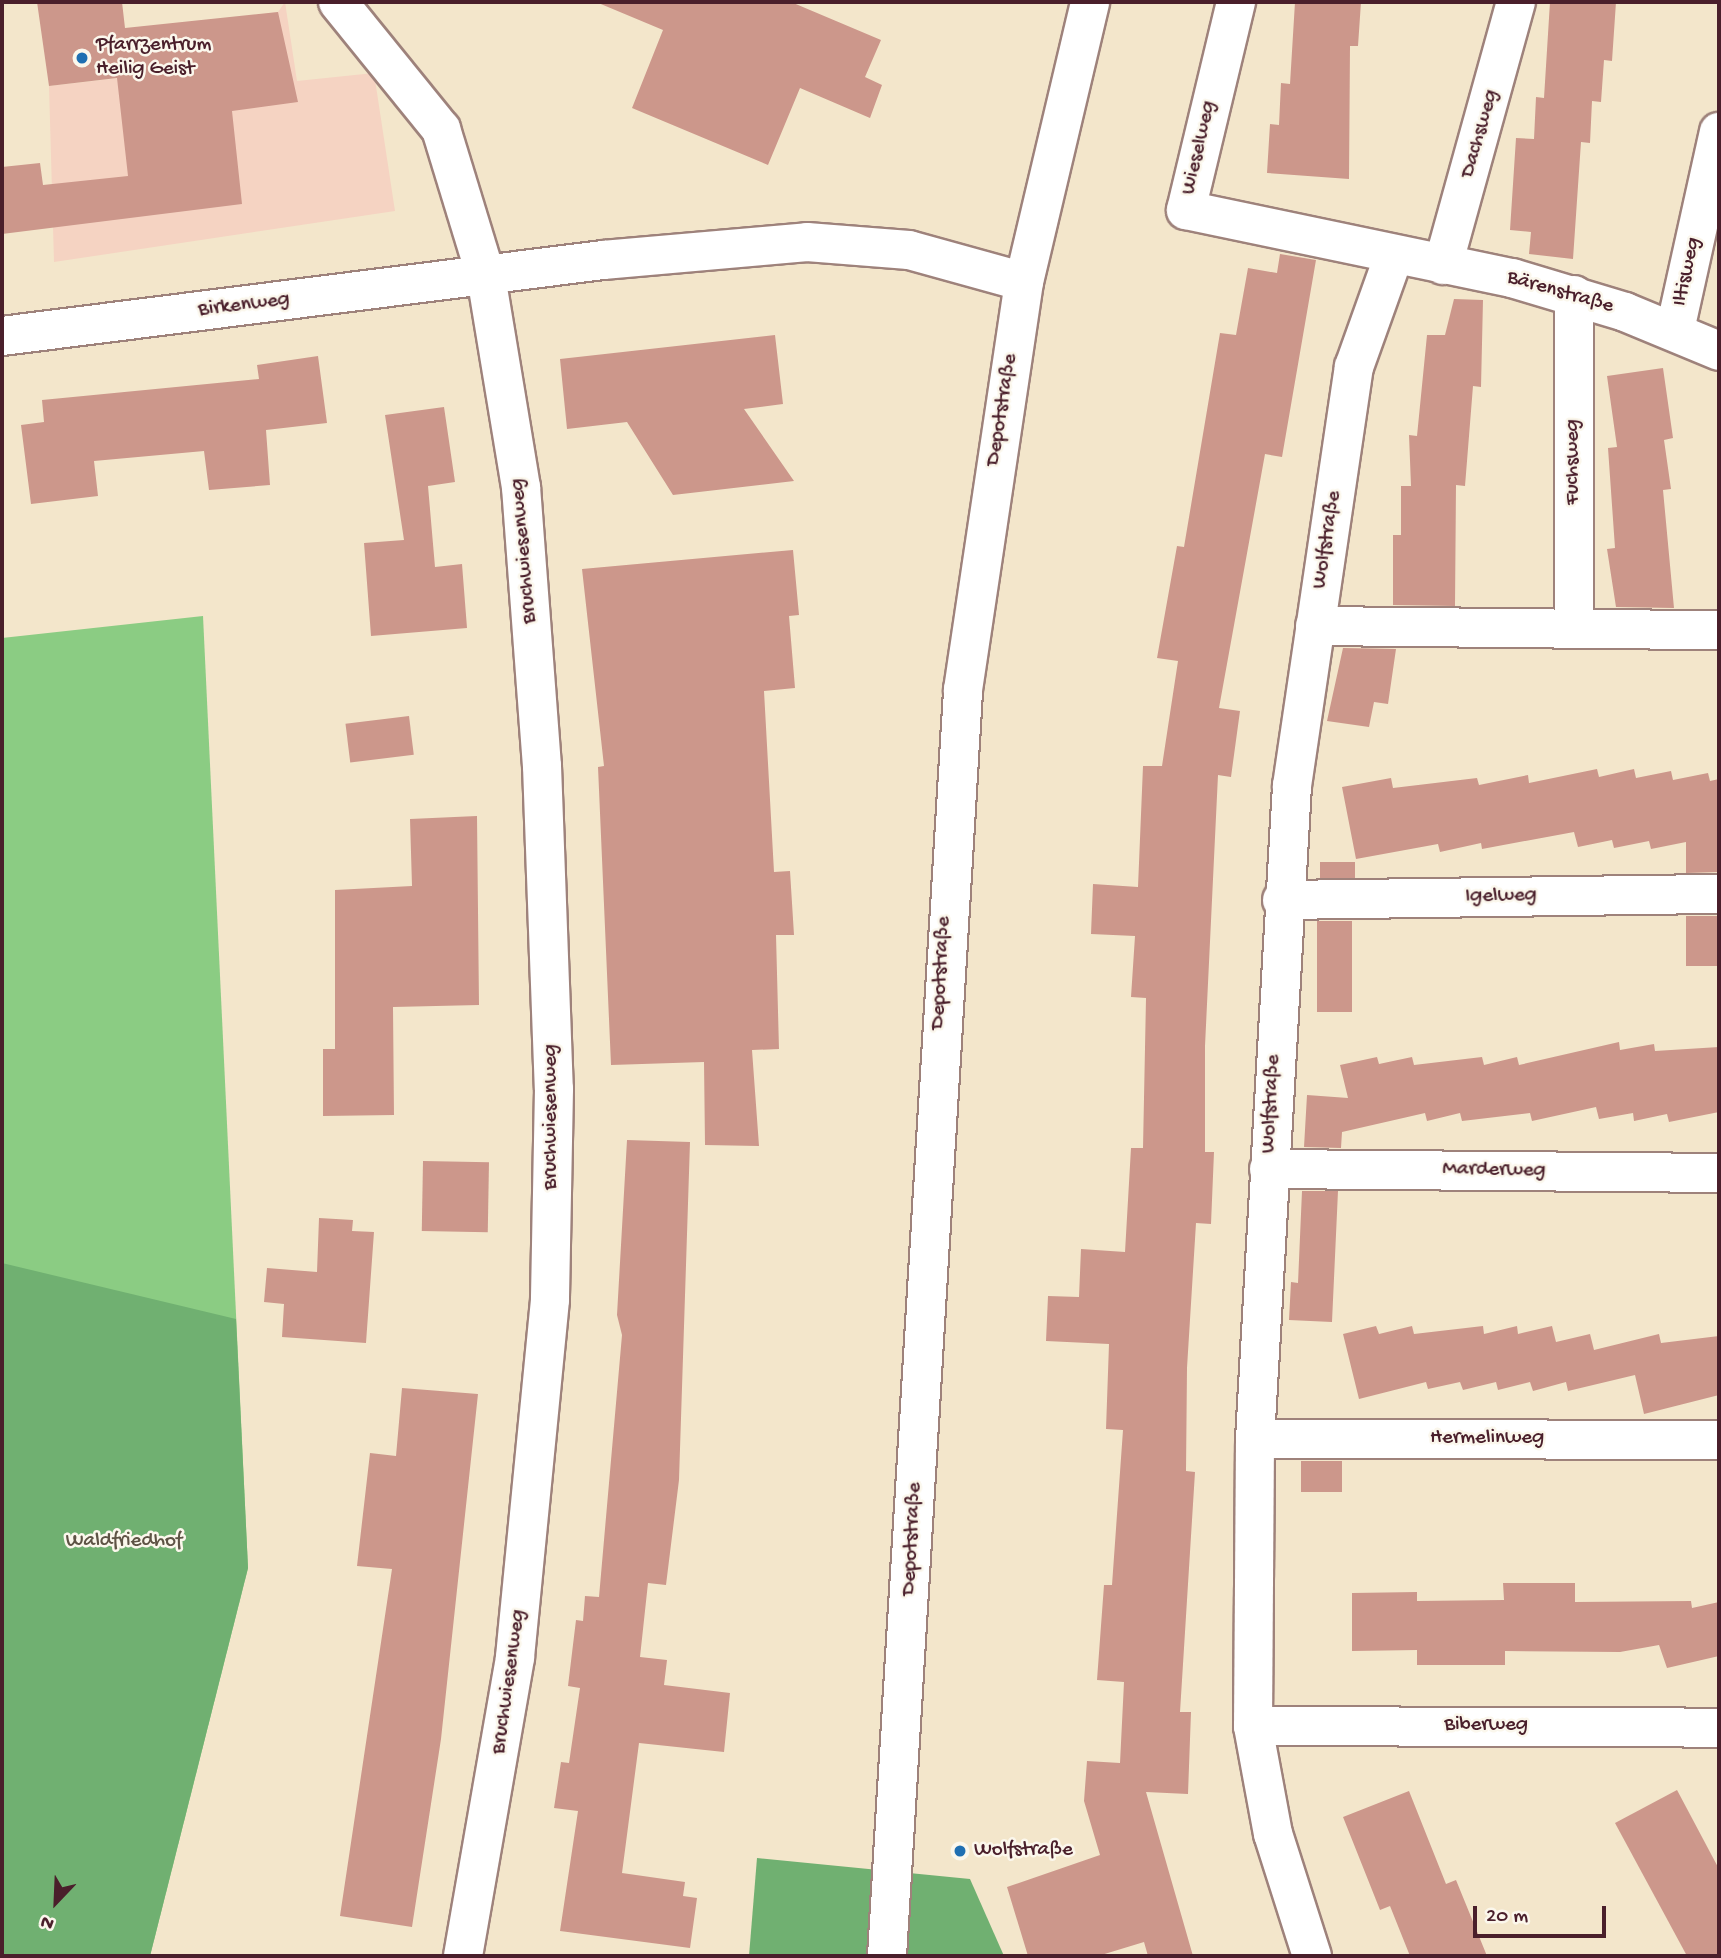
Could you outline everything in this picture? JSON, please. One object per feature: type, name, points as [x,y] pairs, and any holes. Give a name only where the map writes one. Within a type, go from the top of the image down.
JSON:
[{"type":"street","name":"Bruchwiesenweg","points":[[338,2],[441,129],[486,276],[521,487],[547,848],[554,1089],[550,1300],[534,1497],[515,1658],[463,1956]]},
{"type":"street","name":"Depotstraße","points":[[887,1956],[963,690],[1024,282],[1090,2]]},
{"type":"street","name":"Wieselweg","points":[[1236,2],[1186,211],[1394,256]]},
{"type":"street","name":"Dachsweg","points":[[1443,265],[1516,2]]},
{"type":"street","name":"Iltisweg","points":[[1675,330],[1719,132]]},
{"type":"street","points":[[486,276],[807,242],[956,259],[1024,282]]},
{"type":"street","name":"Bärenstraße","points":[[1394,256],[1574,295],[1675,330],[1719,351]]},
{"type":"street","name":"Wolfstraße","points":[[1312,1956],[1273,1834],[1253,1726],[1255,1439],[1282,901],[1315,626],[1354,367],[1394,256]]},
{"type":"street","name":"Birkenweg","points":[[2,336],[486,276]]},
{"type":"street","name":"Fuchsweg","points":[[1574,295],[1574,629]]},
{"type":"street","points":[[1315,626],[1719,630]]},
{"type":"street","name":"Igelweg","points":[[1282,901],[1719,894]]},
{"type":"street","name":"Marderweg","points":[[1269,1169],[1719,1173]]},
{"type":"street","name":"Hermelinweg","points":[[1255,1439],[1719,1440]]},
{"type":"street","name":"Biberweg","points":[[1253,1726],[1719,1728]]},
{"type":"shaded area","points":[[285,2],[297,81],[374,73],[395,211],[54,262],[49,86],[120,78],[125,33],[278,12]]},
{"type":"green space","name":"Waldfriedhof","points":[[203,616],[248,1568],[150,1956],[2,1956],[2,638]]},
{"type":"green space","points":[[2,1263],[236,1319],[248,1568],[150,1956],[2,1955]]},
{"type":"green space","points":[[757,1858],[970,1879],[1004,1956],[749,1956]]},
{"type":"building","points":[[37,2],[122,2],[125,28],[278,12],[298,102],[232,111],[242,204],[2,234],[2,167],[40,163],[43,185],[128,176],[117,78],[49,86]]},
{"type":"building","points":[[596,2],[791,2],[881,40],[865,77],[882,85],[870,118],[800,88],[768,165],[632,108],[663,30]]},
{"type":"building","points":[[1295,2],[1361,2],[1358,46],[1350,46],[1349,179],[1267,173],[1270,124],[1279,125],[1281,83],[1290,84]]},
{"type":"building","points":[[1550,2],[1616,2],[1612,61],[1604,60],[1601,102],[1592,101],[1590,143],[1581,142],[1573,259],[1529,254],[1531,232],[1510,230],[1516,138],[1534,139],[1536,97],[1544,98]]},
{"type":"building","points":[[1280,254],[1316,260],[1282,457],[1265,454],[1219,708],[1240,711],[1231,777],[1218,775],[1205,1046],[1205,1152],[1214,1152],[1211,1224],[1196,1223],[1187,1368],[1186,1471],[1195,1472],[1180,1712],[1191,1712],[1188,1794],[1146,1792],[1193,1956],[1148,1956],[1144,1942],[1098,1956],[1028,1956],[1007,1887],[1100,1855],[1084,1801],[1087,1761],[1120,1763],[1124,1682],[1097,1680],[1104,1585],[1112,1585],[1123,1430],[1106,1429],[1109,1344],[1046,1341],[1048,1296],[1079,1297],[1081,1249],[1125,1252],[1131,1148],[1143,1148],[1146,998],[1131,997],[1135,936],[1091,934],[1093,884],[1138,887],[1143,766],[1162,766],[1178,661],[1157,658],[1177,546],[1184,547],[1220,333],[1236,335],[1248,268],[1277,273]]},
{"type":"building","points":[[1454,299],[1483,300],[1481,387],[1473,386],[1465,486],[1456,485],[1455,606],[1393,605],[1393,535],[1401,535],[1401,486],[1411,486],[1409,435],[1417,436],[1427,335],[1445,335]]},
{"type":"building","points":[[775,335],[783,404],[744,409],[794,481],[673,495],[627,422],[567,429],[560,359]]},
{"type":"building","points":[[318,356],[327,423],[266,430],[270,485],[209,490],[204,451],[94,461],[98,496],[31,504],[21,425],[44,422],[42,400],[259,379],[257,365]]},
{"type":"building","points":[[1663,368],[1673,438],[1664,440],[1671,489],[1663,490],[1674,608],[1616,607],[1607,549],[1615,548],[1608,448],[1617,447],[1607,376]]},
{"type":"building","points":[[444,407],[455,482],[428,486],[435,567],[462,564],[467,628],[371,636],[364,543],[404,540],[385,415]]},
{"type":"building","points":[[793,550],[799,615],[789,616],[795,688],[764,691],[774,872],[790,871],[794,935],[776,935],[779,1049],[752,1050],[759,1146],[705,1145],[704,1062],[611,1065],[598,767],[604,766],[582,569]]},
{"type":"building","points":[[1343,648],[1396,649],[1388,704],[1374,702],[1369,727],[1327,721]]},
{"type":"building","points":[[409,716],[414,755],[350,763],[345,724]]},
{"type":"building","points":[[1597,769],[1599,777],[1634,769],[1636,778],[1671,771],[1673,780],[1708,773],[1710,781],[1719,779],[1719,872],[1686,873],[1686,842],[1651,849],[1649,841],[1614,848],[1612,840],[1578,847],[1574,832],[1482,849],[1481,843],[1440,852],[1438,844],[1356,859],[1342,787],[1391,778],[1393,788],[1477,778],[1479,785],[1528,775],[1529,783]]},
{"type":"building","points":[[477,816],[479,1005],[393,1007],[394,1115],[323,1116],[323,1049],[335,1049],[335,890],[412,886],[410,819]]},
{"type":"building","points":[[1320,862],[1355,862],[1355,878],[1320,878]]},
{"type":"building","points":[[1686,916],[1719,916],[1719,966],[1686,966]]},
{"type":"building","points":[[1317,921],[1352,921],[1352,1012],[1317,1012]]},
{"type":"building","points":[[1619,1042],[1620,1050],[1654,1044],[1655,1051],[1719,1047],[1719,1112],[1669,1122],[1667,1114],[1634,1121],[1633,1113],[1599,1119],[1596,1107],[1532,1121],[1530,1113],[1462,1121],[1460,1113],[1427,1121],[1425,1113],[1342,1132],[1341,1148],[1304,1147],[1307,1095],[1348,1098],[1340,1065],[1377,1057],[1379,1064],[1412,1057],[1414,1065],[1482,1057],[1484,1065],[1517,1057],[1519,1065]]},
{"type":"building","points":[[627,1140],[690,1142],[679,1480],[666,1585],[648,1583],[640,1657],[667,1660],[664,1685],[730,1693],[724,1752],[639,1743],[622,1873],[685,1882],[683,1896],[697,1898],[690,1948],[560,1931],[578,1811],[554,1808],[561,1762],[569,1763],[580,1688],[568,1686],[576,1620],[583,1621],[585,1596],[599,1597],[622,1335],[617,1315]]},
{"type":"building","points":[[423,1161],[489,1162],[488,1232],[422,1231]]},
{"type":"building","points":[[1302,1191],[1338,1191],[1332,1322],[1289,1320],[1291,1282],[1298,1283]]},
{"type":"building","points":[[319,1218],[353,1220],[352,1231],[374,1232],[366,1343],[282,1337],[284,1304],[264,1302],[267,1268],[317,1272]]},
{"type":"building","points":[[1376,1326],[1379,1334],[1412,1326],[1414,1334],[1483,1326],[1484,1334],[1517,1326],[1518,1334],[1552,1326],[1556,1342],[1590,1334],[1594,1350],[1659,1334],[1661,1343],[1719,1336],[1719,1395],[1644,1414],[1635,1375],[1568,1391],[1566,1382],[1533,1391],[1530,1382],[1498,1390],[1496,1382],[1463,1390],[1460,1382],[1428,1389],[1426,1382],[1359,1399],[1343,1334]]},
{"type":"building","points":[[402,1388],[478,1394],[441,1739],[412,1927],[340,1916],[392,1569],[357,1566],[370,1453],[396,1456]]},
{"type":"building","points":[[1301,1461],[1342,1461],[1342,1492],[1301,1492]]},
{"type":"building","points":[[1503,1583],[1575,1583],[1575,1602],[1691,1601],[1692,1608],[1719,1602],[1719,1656],[1667,1668],[1659,1645],[1620,1652],[1505,1651],[1505,1665],[1417,1665],[1417,1650],[1352,1651],[1352,1593],[1417,1592],[1417,1601],[1504,1600]]},
{"type":"building","points":[[1677,1790],[1719,1869],[1719,1956],[1687,1956],[1615,1823]]},
{"type":"building","points":[[1409,1791],[1446,1884],[1456,1880],[1487,1956],[1410,1956],[1390,1906],[1380,1910],[1343,1817]]},
{"type":"place","name":"Pfarrzentrum Heilig Geist","points":[[82,58]]},
{"type":"place","name":"Wolfstraße","points":[[960,1851]]}]
